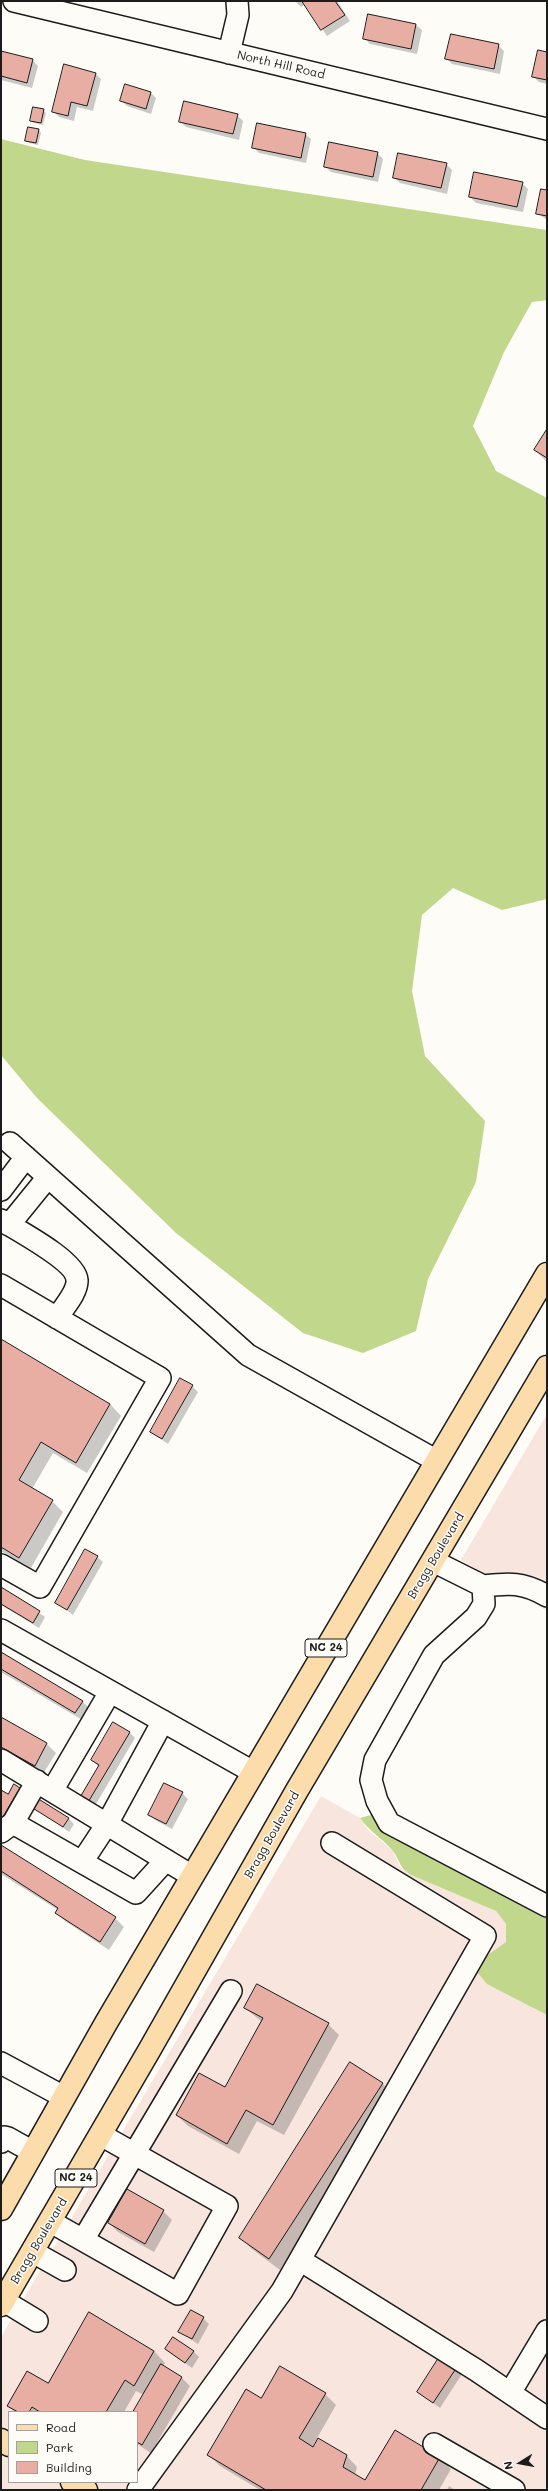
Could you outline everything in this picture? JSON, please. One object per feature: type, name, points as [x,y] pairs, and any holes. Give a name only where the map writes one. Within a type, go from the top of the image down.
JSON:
[{"type":"main road","name":"NC 24","points":[[1,2209],[192,1876],[547,1274]]},
{"type":"main road","name":"Bragg Boulevard","points":[[2,2303],[51,2222],[296,1792],[547,1367]]},
{"type":"main road","points":[[74,2483],[86,2490]]},
{"type":"street","name":"North Hill Road","points":[[14,1],[547,129]]},
{"type":"street","points":[[229,53],[238,15],[237,1]]},
{"type":"street","points":[[10,1143],[248,1355],[436,1461]]},
{"type":"street","points":[[1,1190],[26,1157]]},
{"type":"street","points":[[48,1177],[5,1222],[65,1262],[75,1272],[77,1281],[75,1290],[57,1318]]},
{"type":"street","points":[[1,1285],[160,1378],[40,1587],[1,1565]]},
{"type":"street","points":[[433,1561],[483,1586],[509,1583],[539,1591]]},
{"type":"street","points":[[483,1586],[484,1604],[476,1617],[434,1655],[374,1760],[371,1780],[377,1801],[389,1823],[547,1906]]},
{"type":"street","points":[[1,1630],[253,1772]]},
{"type":"street","points":[[110,1692],[44,1786],[7,1828],[82,1862],[136,1893],[166,1860]]},
{"type":"street","points":[[82,1862],[107,1824],[163,1721]]},
{"type":"street","points":[[1,1760],[192,1876]]},
{"type":"street","points":[[138,2490],[282,2292],[485,1936],[332,1843]]},
{"type":"street","points":[[83,2240],[231,1991]]},
{"type":"street","points":[[1,2063],[64,2097]]},
{"type":"street","points":[[51,2222],[178,2294],[227,2206],[101,2135]]},
{"type":"street","points":[[2,2137],[33,2152]]},
{"type":"street","points":[[33,2252],[65,2270]]},
{"type":"street","points":[[300,2260],[510,2392],[547,2418]]},
{"type":"street","points":[[2,2303],[37,2321]]},
{"type":"street","points":[[510,2392],[547,2331]]},
{"type":"street","points":[[434,2444],[514,2490]]},
{"type":"shaded area","points":[[547,1414],[547,1611],[461,1560]]},
{"type":"shaded area","points":[[321,1796],[360,1818],[367,1829],[393,1851],[400,1867],[411,1875],[496,1911],[506,1924],[506,1942],[482,1959],[536,2009],[547,2015],[547,2490],[1,2490],[1,2337]]},
{"type":"green space","points":[[1,139],[85,160],[547,230],[547,300],[532,302],[504,352],[473,426],[496,471],[547,498],[547,899],[502,910],[453,888],[422,915],[412,991],[425,1056],[485,1121],[476,1182],[428,1279],[416,1331],[363,1353],[303,1333],[176,1233],[37,1098],[1,1055]]},
{"type":"green space","points":[[371,1815],[428,1836],[547,1905],[547,2015],[487,1984],[477,1972],[482,1959],[506,1942],[506,1924],[496,1911],[407,1872],[393,1851],[360,1818]]},
{"type":"building","points":[[302,1],[335,1],[345,15],[321,30]]},
{"type":"building","points":[[368,14],[416,24],[411,49],[363,39]]},
{"type":"building","points":[[451,34],[499,44],[494,69],[445,59]]},
{"type":"building","points":[[538,50],[547,52],[547,80],[532,77]]},
{"type":"building","points":[[1,51],[33,59],[27,83],[1,76]]},
{"type":"building","points":[[64,64],[96,73],[87,106],[71,102],[68,116],[52,112]]},
{"type":"building","points":[[125,84],[151,92],[146,109],[120,101]]},
{"type":"building","points":[[184,101],[238,114],[233,134],[179,122]]},
{"type":"building","points":[[33,107],[44,109],[41,123],[30,121]]},
{"type":"building","points":[[257,123],[306,133],[301,158],[252,148]]},
{"type":"building","points":[[28,127],[39,129],[36,143],[25,141]]},
{"type":"building","points":[[329,142],[378,152],[373,177],[324,167]]},
{"type":"building","points":[[398,153],[447,163],[441,188],[393,178]]},
{"type":"building","points":[[474,172],[523,182],[517,207],[469,197]]},
{"type":"building","points":[[541,189],[547,190],[547,216],[536,214]]},
{"type":"building","points":[[547,429],[547,458],[534,450]]},
{"type":"building","points":[[1,1339],[110,1404],[76,1463],[41,1442],[19,1480],[53,1500],[19,1558],[1,1547]]},
{"type":"building","points":[[180,1378],[193,1385],[162,1439],[150,1432]]},
{"type":"building","points":[[85,1549],[98,1556],[67,1610],[55,1603]]},
{"type":"building","points":[[1,1587],[40,1611],[33,1623],[1,1604]]},
{"type":"building","points":[[1,1652],[83,1701],[75,1713],[1,1669]]},
{"type":"building","points":[[1,1717],[47,1743],[35,1766],[1,1747]]},
{"type":"building","points":[[113,1722],[130,1732],[87,1804],[79,1799],[99,1765],[91,1760]]},
{"type":"building","points":[[164,1783],[183,1792],[166,1824],[148,1815]]},
{"type":"building","points":[[14,1784],[20,1788],[1,1820],[1,1790],[8,1794]]},
{"type":"building","points":[[37,1798],[69,1818],[63,1827],[31,1807]]},
{"type":"building","points":[[1,1845],[116,1917],[100,1942],[55,1913],[58,1908],[1,1871]]},
{"type":"building","points":[[257,1984],[329,2023],[273,2125],[246,2110],[227,2144],[176,2115],[199,2073],[225,2087],[263,2018],[244,2008]]},
{"type":"building","points":[[350,2062],[383,2083],[269,2259],[239,2238]]},
{"type":"building","points":[[127,2189],[164,2210],[145,2244],[108,2223]]},
{"type":"building","points":[[191,2310],[204,2317],[192,2339],[178,2332]]},
{"type":"building","points":[[89,2312],[154,2351],[134,2386],[125,2380],[107,2411],[38,2411],[32,2407],[30,2411],[16,2411],[7,2406],[27,2371],[48,2383]]},
{"type":"building","points":[[173,2337],[194,2351],[185,2363],[165,2349]]},
{"type":"building","points":[[440,2356],[457,2367],[433,2403],[417,2392]]},
{"type":"building","points":[[161,2364],[182,2377],[142,2445],[138,2443],[138,2411],[134,2411]]},
{"type":"building","points":[[280,2366],[326,2393],[299,2438],[313,2447],[318,2438],[347,2455],[343,2467],[365,2480],[395,2430],[440,2457],[421,2490],[266,2490],[207,2455],[246,2389],[261,2398]]}]
